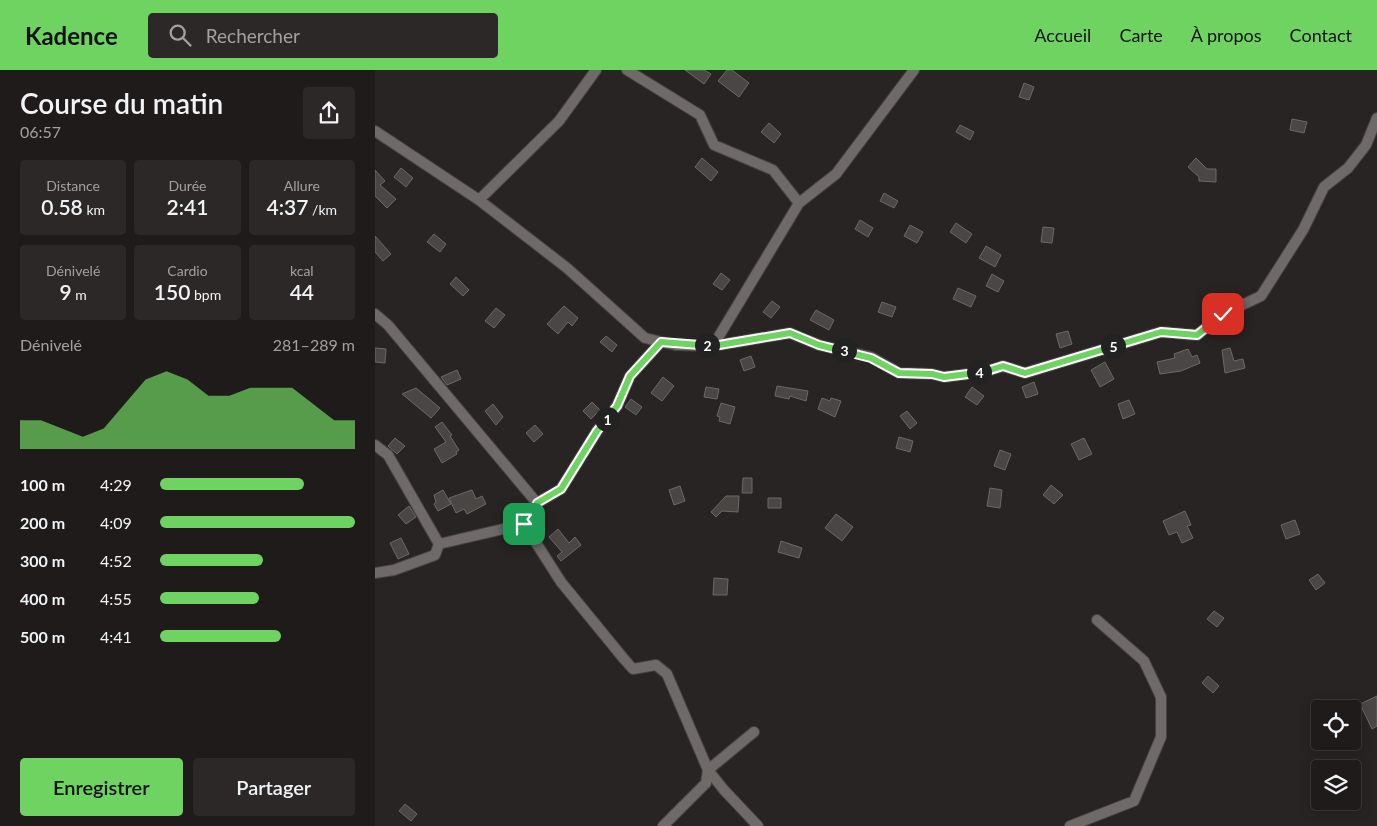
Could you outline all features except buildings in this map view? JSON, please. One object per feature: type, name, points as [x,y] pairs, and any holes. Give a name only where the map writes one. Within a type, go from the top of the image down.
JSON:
[{"type":"street","points":[[479,200],[559,121],[596,70]]},
{"type":"street","points":[[627,70],[700,115],[714,145],[773,170],[799,203]]},
{"type":"street","points":[[713,346],[799,203],[836,174],[914,70]]},
{"type":"street","points":[[375,131],[479,200],[567,268],[645,338],[661,342],[713,346],[790,333],[819,345],[871,358],[899,373],[932,374],[944,377],[984,372],[1003,366],[1025,373],[1161,332],[1197,335],[1223,314],[1261,296],[1303,230],[1324,187],[1347,168],[1366,145],[1377,118]]},
{"type":"street","points":[[1366,145],[1377,141]]},
{"type":"street","points":[[375,314],[388,325],[537,503],[537,517],[524,524],[439,544]]},
{"type":"street","points":[[537,503],[561,489],[597,431],[617,406],[630,376],[661,342]]},
{"type":"street","points":[[375,446],[388,455],[439,544],[435,556],[394,570],[375,573]]},
{"type":"street","points":[[524,524],[561,582],[628,664],[633,669],[656,665],[667,674],[691,726],[708,770],[758,826]]},
{"type":"street","points":[[1070,826],[1134,801],[1161,737],[1161,697],[1144,661],[1097,620]]},
{"type":"street","points":[[663,826],[706,783],[708,770],[754,732]]},
{"type":"route","points":[[524,524],[537,517],[537,503],[561,489],[597,431],[617,406],[630,376],[661,342],[675,345],[700,344],[713,346],[790,333],[819,345],[871,358],[899,373],[932,374],[944,377],[962,375],[969,372],[984,372],[1003,366],[1025,373],[1161,332],[1197,335],[1223,314]]}]
